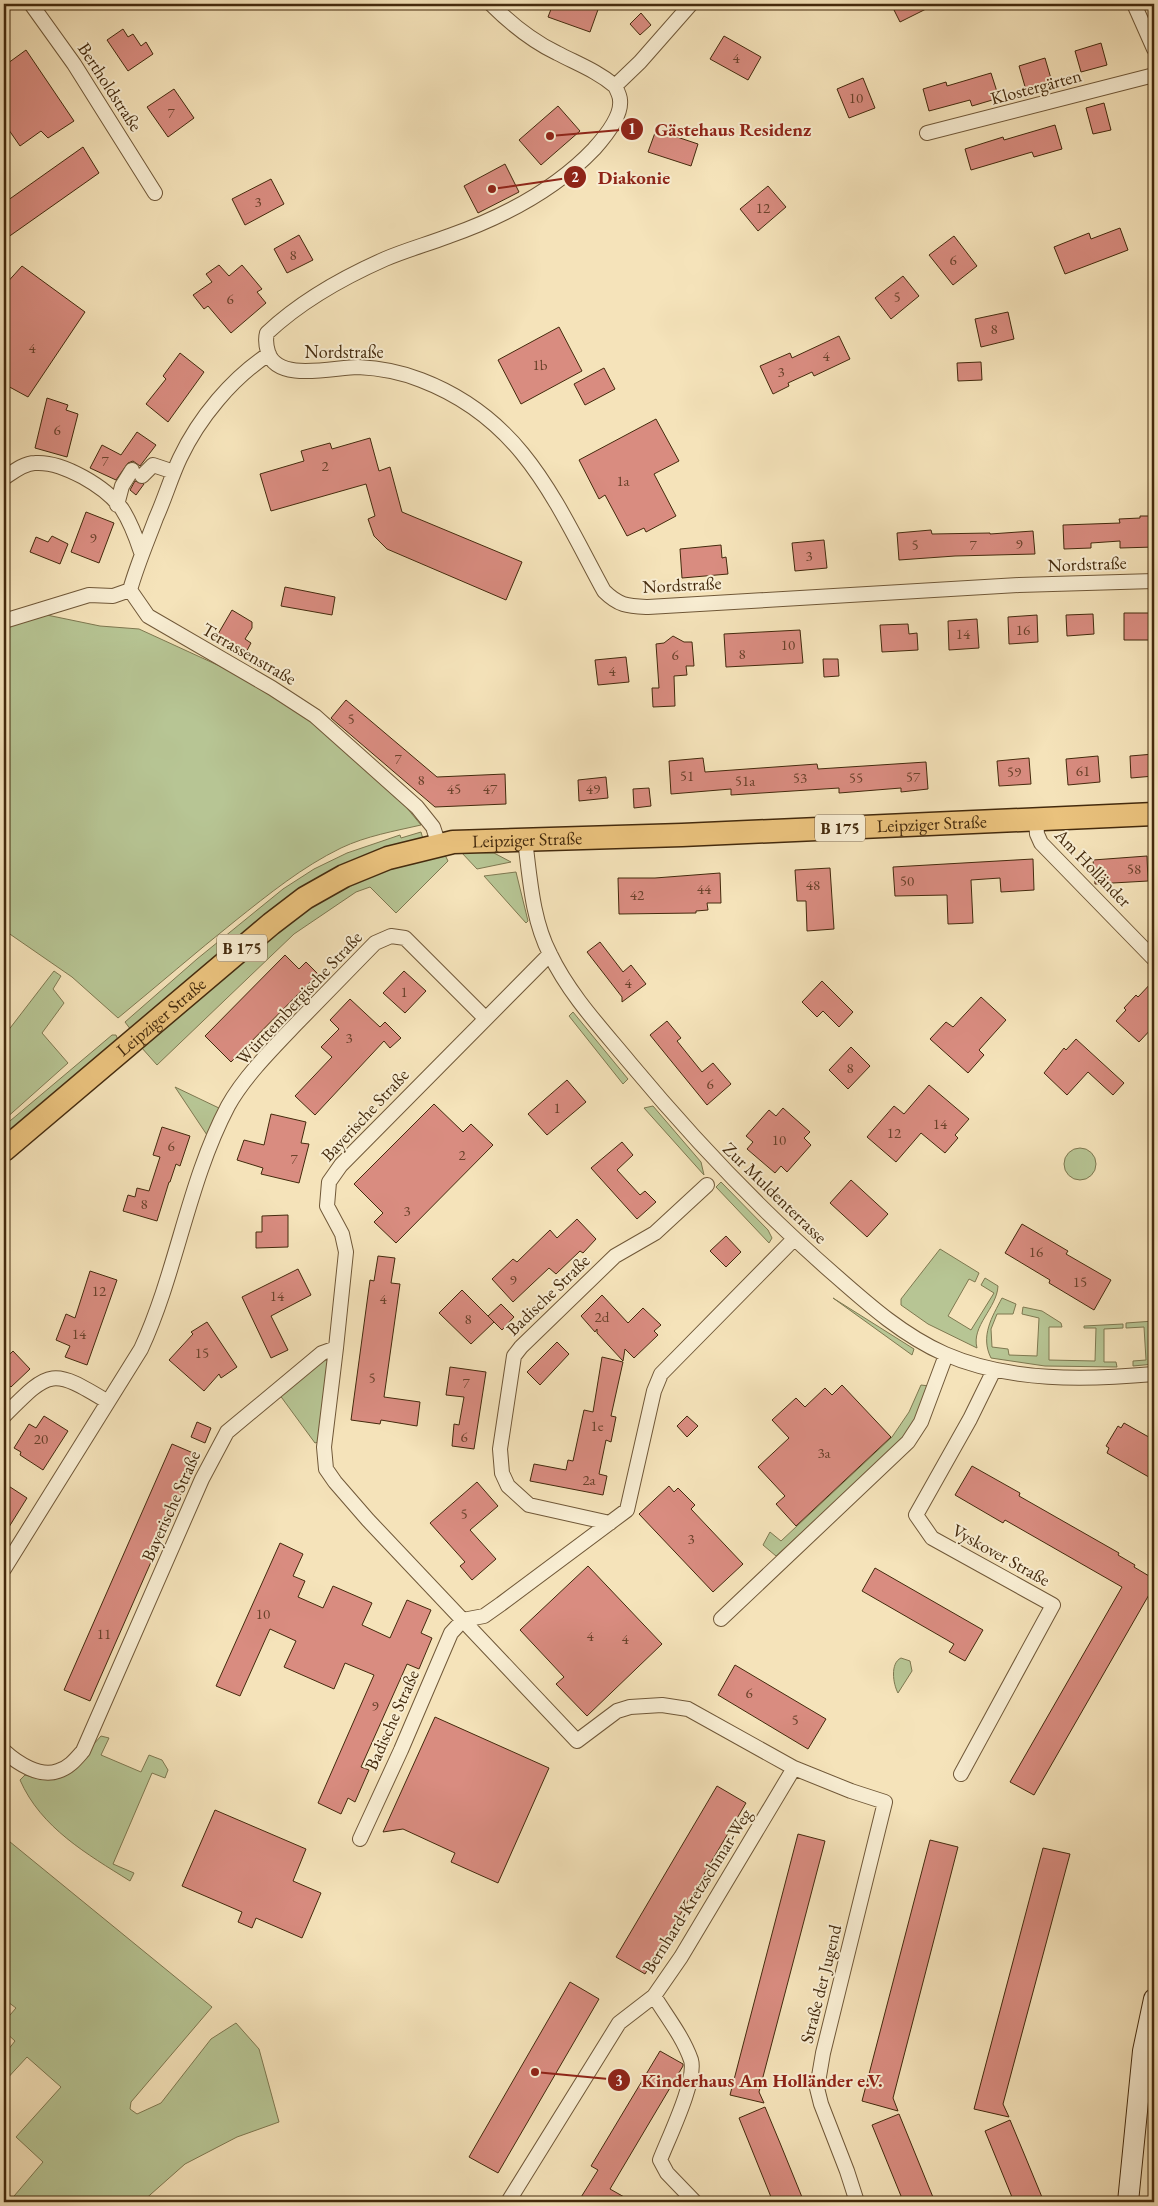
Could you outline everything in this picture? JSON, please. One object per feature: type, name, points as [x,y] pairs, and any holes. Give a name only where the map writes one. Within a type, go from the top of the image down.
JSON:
[{"type":"main road","name":"Leipziger Straße","points":[[4,1150],[264,930],[305,898],[344,876],[388,858],[453,842],[1154,814]]},
{"type":"street","name":"Bertholdstraße","points":[[31,4],[74,64],[155,193]]},
{"type":"street","points":[[4,621],[89,594],[113,596],[130,590],[142,552],[181,456],[200,424],[232,384],[252,365],[269,354],[265,340],[267,334],[298,306],[319,293],[386,259],[452,235],[527,202],[555,184],[581,163],[602,141],[615,121],[621,101],[615,86],[584,65],[558,54],[532,39],[508,21],[492,4]]},
{"type":"street","points":[[615,86],[640,62],[691,4]]},
{"type":"street","points":[[1134,4],[1154,49]]},
{"type":"street","name":"Klostergärten","points":[[927,134],[1154,75]]},
{"type":"street","name":"Nordstraße","points":[[269,354],[274,362],[284,369],[296,371],[357,367],[390,371],[420,380],[465,400],[494,422],[532,464],[604,591],[615,602],[626,606],[648,607],[930,590],[1154,581]]},
{"type":"street","points":[[4,478],[33,463],[53,465],[86,480],[106,492],[117,505],[134,530],[142,552]]},
{"type":"street","points":[[117,505],[122,486],[137,473],[153,465],[174,472]]},
{"type":"street","name":"Terrassenstraße","points":[[130,590],[148,616],[272,688],[316,716],[417,807],[433,827],[439,845]]},
{"type":"street","name":"Am Holländer","points":[[1036,820],[1037,834],[1041,843],[1154,958]]},
{"type":"street","name":"Zur Muldenterrasse","points":[[526,840],[533,900],[550,954],[584,1007],[723,1170],[793,1240],[878,1313],[907,1334],[946,1355],[994,1370],[1046,1376],[1102,1377],[1154,1374]]},
{"type":"street","name":"Württembergische Straße","points":[[4,1570],[141,1349],[154,1321],[200,1174],[229,1105],[264,1057],[375,943],[391,936],[405,938],[485,1018]]},
{"type":"street","name":"Bayerische Straße","points":[[463,1620],[335,1482],[324,1460],[346,1252],[342,1234],[327,1206],[329,1182],[341,1165],[550,954]]},
{"type":"street","name":"Badische Straße","points":[[610,1523],[535,1508],[520,1498],[508,1486],[502,1473],[500,1449],[514,1356],[615,1256],[656,1233],[707,1185]]},
{"type":"street","points":[[463,1620],[484,1616],[627,1510],[654,1391],[661,1374],[793,1240]]},
{"type":"street","name":"Bayerische Straße","points":[[4,1751],[12,1759],[33,1770],[57,1772],[71,1765],[83,1751],[97,1724],[202,1478],[227,1432],[322,1352],[336,1348]]},
{"type":"street","points":[[721,1619],[908,1442],[921,1422],[946,1355]]},
{"type":"street","name":"Vyskover Straße","points":[[961,1774],[1053,1605],[932,1538],[916,1515],[970,1419],[994,1370]]},
{"type":"street","points":[[4,1416],[30,1391],[44,1381],[57,1377],[74,1381],[108,1402]]},
{"type":"street","points":[[463,1620],[577,1741],[617,1711],[630,1707],[662,1705],[688,1709],[794,1768]]},
{"type":"street","name":"Badische Straße","points":[[360,1839],[401,1750],[451,1633],[463,1620]]},
{"type":"street","name":"Straße der Jugend","points":[[794,1768],[851,1791],[885,1802],[823,2053],[817,2088],[821,2104],[857,2202]]},
{"type":"street","name":"Bernhard-Kretzschmar-Weg","points":[[508,2202],[619,2023],[654,1996],[681,1957],[794,1768]]},
{"type":"street","points":[[654,1996],[680,2036],[692,2062],[690,2082],[660,2160],[667,2173],[695,2202]]},
{"type":"street","points":[[1128,2202],[1143,2050],[1154,1999]]},
{"type":"green space","points":[[42,614],[100,626],[139,629],[248,679],[291,705],[397,796],[421,825],[360,840],[327,855],[286,882],[248,911],[118,1018],[72,977],[4,930],[4,627]]},
{"type":"green space","points":[[421,832],[423,839],[325,874],[293,893],[131,1030],[125,1022],[197,959],[283,889],[314,869],[347,853],[400,835],[401,838]]},
{"type":"green space","points":[[461,852],[494,853],[511,862],[477,869]]},
{"type":"green space","points":[[444,853],[448,861],[396,913],[370,887],[356,892],[294,934],[157,1065],[141,1047],[305,909],[362,877]]},
{"type":"green space","points":[[516,872],[528,921],[526,923],[484,876]]},
{"type":"green space","points":[[54,971],[61,976],[53,989],[64,1003],[42,1033],[68,1063],[4,1120],[4,1036]]},
{"type":"green space","points":[[573,1012],[628,1079],[623,1084],[569,1016]]},
{"type":"green space","points":[[112,1035],[116,1035],[118,1040],[4,1138],[4,1126]]},
{"type":"green space","points":[[175,1087],[221,1109],[209,1138]]},
{"type":"green space","points":[[653,1106],[701,1162],[704,1175],[644,1108]]},
{"type":"green space","points":[[1080,1148],[1086,1149],[1091,1153],[1095,1158],[1095,1170],[1091,1175],[1086,1179],[1080,1180],[1074,1179],[1069,1175],[1065,1170],[1064,1164],[1065,1158],[1069,1153],[1074,1149]]},
{"type":"green space","points":[[721,1182],[768,1230],[772,1238],[769,1243],[716,1187]]},
{"type":"green space","points":[[940,1249],[979,1273],[975,1282],[969,1279],[948,1316],[971,1330],[994,1293],[981,1285],[985,1278],[998,1286],[997,1294],[978,1332],[977,1348],[928,1324],[901,1305],[901,1299]]},
{"type":"green space","points":[[833,1298],[914,1349],[912,1355]]},
{"type":"green space","points":[[1002,1298],[1016,1304],[1013,1314],[997,1314],[991,1329],[992,1347],[1008,1349],[1009,1355],[1037,1356],[1039,1318],[1022,1314],[1023,1307],[1042,1311],[1061,1323],[1062,1327],[1049,1327],[1049,1360],[1095,1361],[1096,1328],[1084,1328],[1084,1326],[1123,1324],[1123,1328],[1104,1329],[1104,1362],[1116,1362],[1117,1367],[1045,1366],[991,1358],[988,1350],[987,1334],[991,1320]]},
{"type":"green space","points":[[1154,1321],[1154,1326],[1149,1327],[1151,1359],[1154,1359],[1154,1364],[1133,1366],[1133,1361],[1146,1360],[1144,1327],[1126,1328],[1126,1323]]},
{"type":"green space","points":[[323,1359],[328,1361],[318,1442],[315,1443],[279,1394]]},
{"type":"green space","points":[[921,1385],[929,1386],[915,1422],[901,1441],[776,1556],[763,1545],[770,1532],[781,1541],[892,1437],[909,1412]]},
{"type":"green space","points":[[901,1658],[910,1661],[912,1671],[898,1693],[894,1679],[894,1669],[895,1664]]},
{"type":"green space","points":[[101,1736],[109,1738],[101,1755],[141,1772],[149,1755],[162,1760],[168,1770],[165,1778],[152,1773],[113,1864],[134,1873],[130,1881],[82,1850],[53,1826],[29,1797],[20,1780],[25,1775],[37,1778],[92,1746]]},
{"type":"green space","points":[[4,1837],[212,2007],[131,2102],[130,2109],[137,2114],[161,2103],[211,2039],[236,2023],[259,2049],[279,2122],[237,2137],[185,2164],[142,2202],[9,2202],[43,2162],[16,2137],[61,2087],[27,2057],[4,2082],[4,2055],[15,2041],[4,2031],[4,2022],[16,2008],[4,1999]]},
{"type":"building","points":[[553,4],[600,4],[590,32],[548,17]]},
{"type":"building","points":[[891,4],[936,4],[900,22]]},
{"type":"building","points":[[641,13],[651,25],[640,35],[630,24]]},
{"type":"building","points":[[123,29],[128,37],[133,34],[141,46],[146,42],[153,54],[128,71],[107,40]]},
{"type":"building","points":[[724,36],[761,57],[748,80],[710,59]]},
{"type":"building","points":[[1101,43],[1107,65],[1081,72],[1075,51]]},
{"type":"building","points":[[26,50],[74,121],[48,138],[41,131],[20,146],[4,123],[4,66]]},
{"type":"building","points":[[1045,58],[1052,82],[1026,90],[1019,66]]},
{"type":"building","points":[[991,73],[999,98],[972,106],[970,100],[929,111],[923,89],[946,82],[947,86]]},
{"type":"building","points":[[863,78],[875,108],[849,118],[837,89]]},
{"type":"building","points":[[174,89],[194,118],[168,137],[147,107]]},
{"type":"building","points":[[1104,103],[1111,130],[1093,134],[1086,108]]},
{"type":"building","points":[[558,106],[580,131],[541,165],[519,140]]},
{"type":"building","points":[[1055,125],[1062,149],[1034,157],[1032,152],[971,170],[965,149],[1003,137],[1004,140]]},
{"type":"building","points":[[656,130],[698,144],[691,166],[648,152]]},
{"type":"building","points":[[83,147],[99,173],[4,240],[4,203]]},
{"type":"building","points":[[505,164],[519,192],[478,213],[464,186]]},
{"type":"building","points":[[271,179],[284,204],[245,225],[232,199]]},
{"type":"building","points":[[768,186],[786,207],[758,231],[740,209]]},
{"type":"building","points":[[1120,228],[1128,250],[1065,274],[1054,247],[1089,233],[1091,239]]},
{"type":"building","points":[[299,235],[313,260],[287,273],[274,249]]},
{"type":"building","points":[[954,236],[977,266],[953,285],[929,255]]},
{"type":"building","points":[[219,265],[229,276],[242,265],[262,289],[257,292],[266,303],[231,333],[208,306],[204,309],[193,295],[212,282],[206,274]]},
{"type":"building","points":[[22,266],[85,312],[28,397],[4,384],[4,286]]},
{"type":"building","points":[[903,276],[919,296],[891,319],[875,298]]},
{"type":"building","points":[[1008,312],[1014,339],[981,347],[975,319]]},
{"type":"building","points":[[559,327],[582,371],[521,404],[498,360]]},
{"type":"building","points":[[839,336],[850,359],[814,376],[812,372],[788,383],[789,386],[773,394],[760,366],[790,353],[792,358]]},
{"type":"building","points":[[180,353],[204,372],[168,422],[146,404],[166,379],[163,376]]},
{"type":"building","points":[[981,362],[982,380],[958,381],[957,363]]},
{"type":"building","points":[[604,368],[615,389],[585,405],[574,384]]},
{"type":"building","points":[[47,398],[68,405],[66,410],[78,414],[67,457],[35,448]]},
{"type":"building","points":[[656,419],[679,461],[654,474],[676,516],[646,532],[644,528],[627,536],[605,495],[599,499],[579,460]]},
{"type":"building","points":[[137,432],[156,445],[140,466],[133,461],[128,463],[116,480],[90,468],[102,445],[121,455]]},
{"type":"building","points":[[370,438],[379,471],[390,467],[402,512],[522,562],[506,600],[387,549],[374,536],[368,519],[375,516],[366,484],[271,511],[260,474],[304,461],[301,451],[330,443],[332,449]]},
{"type":"building","points":[[135,481],[144,484],[136,495],[130,490]]},
{"type":"building","points":[[86,512],[114,523],[99,563],[71,552]]},
{"type":"building","points":[[1140,516],[1154,516],[1154,547],[1120,548],[1120,541],[1091,543],[1091,548],[1064,549],[1063,525],[1120,523],[1119,519],[1140,518]]},
{"type":"building","points":[[931,530],[932,534],[990,534],[1033,531],[1035,554],[955,556],[899,560],[897,533]]},
{"type":"building","points":[[52,536],[68,544],[60,564],[30,552],[36,537],[48,542]]},
{"type":"building","points":[[824,540],[827,568],[795,571],[792,543]]},
{"type":"building","points":[[721,545],[722,558],[726,557],[728,574],[682,578],[680,549]]},
{"type":"building","points":[[285,587],[335,597],[332,615],[281,606]]},
{"type":"building","points":[[232,610],[252,622],[252,628],[245,639],[251,643],[243,658],[214,641]]},
{"type":"building","points":[[1124,613],[1154,613],[1154,640],[1124,640]]},
{"type":"building","points":[[1093,614],[1094,634],[1067,636],[1066,615]]},
{"type":"building","points":[[1037,615],[1038,642],[1009,644],[1008,617]]},
{"type":"building","points":[[977,619],[979,648],[949,650],[948,621]]},
{"type":"building","points":[[908,624],[909,634],[917,633],[918,650],[882,652],[880,625]]},
{"type":"building","points":[[800,630],[803,663],[726,667],[724,634]]},
{"type":"building","points":[[673,636],[684,642],[692,642],[694,666],[686,666],[687,675],[674,676],[675,706],[653,707],[652,688],[659,688],[656,644],[664,643]]},
{"type":"building","points":[[626,657],[629,682],[598,685],[595,660]]},
{"type":"building","points":[[823,659],[838,659],[839,676],[824,677]]},
{"type":"building","points":[[346,700],[437,777],[505,774],[506,804],[435,807],[331,718]]},
{"type":"building","points":[[1154,754],[1154,776],[1131,778],[1130,756]]},
{"type":"building","points":[[1098,756],[1100,782],[1068,785],[1066,759]]},
{"type":"building","points":[[703,758],[705,772],[817,764],[818,769],[926,762],[928,789],[901,792],[901,788],[839,793],[839,788],[731,795],[731,789],[671,794],[669,761]]},
{"type":"building","points":[[1029,758],[1031,784],[999,786],[997,761]]},
{"type":"building","points":[[606,777],[608,798],[579,801],[578,780]]},
{"type":"building","points":[[649,788],[651,806],[634,808],[633,789]]},
{"type":"building","points":[[1147,856],[1148,881],[1095,884],[1093,860]]},
{"type":"building","points":[[1033,859],[1034,890],[1001,892],[1000,878],[971,880],[973,923],[948,924],[947,895],[895,896],[893,867]]},
{"type":"building","points":[[830,868],[834,929],[807,931],[806,901],[797,901],[795,870]]},
{"type":"building","points":[[720,873],[721,903],[707,903],[708,910],[696,911],[696,913],[619,914],[618,878],[655,878]]},
{"type":"building","points":[[600,942],[623,972],[631,965],[646,984],[622,1002],[622,997],[587,952]]},
{"type":"building","points":[[285,955],[299,969],[306,962],[318,974],[231,1062],[205,1036]]},
{"type":"building","points":[[404,971],[426,991],[405,1013],[383,993]]},
{"type":"building","points":[[1154,980],[1154,1026],[1139,1042],[1116,1021],[1126,1010],[1124,1008],[1136,995],[1138,997]]},
{"type":"building","points":[[822,981],[853,1012],[839,1027],[823,1011],[817,1017],[802,1002]]},
{"type":"building","points":[[981,997],[1006,1020],[979,1050],[984,1055],[968,1073],[930,1039],[946,1022],[953,1027]]},
{"type":"building","points":[[350,999],[380,1027],[385,1022],[401,1038],[390,1048],[384,1041],[315,1115],[295,1096],[332,1057],[321,1047],[339,1029],[330,1020]]},
{"type":"building","points":[[667,1021],[681,1038],[677,1041],[702,1072],[713,1063],[731,1084],[707,1105],[650,1035]]},
{"type":"building","points":[[1076,1039],[1124,1083],[1113,1095],[1088,1072],[1067,1095],[1044,1073],[1064,1048],[1066,1050]]},
{"type":"building","points":[[851,1047],[870,1066],[848,1089],[829,1070]]},
{"type":"building","points":[[567,1080],[586,1102],[547,1135],[528,1114]]},
{"type":"building","points":[[929,1085],[969,1119],[955,1135],[958,1138],[945,1153],[921,1133],[896,1162],[867,1137],[894,1106],[904,1114]]},
{"type":"building","points":[[434,1104],[463,1132],[471,1124],[493,1145],[396,1243],[374,1222],[383,1213],[354,1184]]},
{"type":"building","points":[[783,1108],[810,1132],[804,1138],[811,1145],[787,1172],[781,1166],[775,1173],[747,1149],[753,1142],[746,1136],[769,1110],[776,1116]]},
{"type":"building","points":[[271,1114],[306,1122],[301,1143],[309,1144],[299,1183],[261,1174],[263,1168],[237,1160],[244,1140],[264,1145]]},
{"type":"building","points":[[162,1127],[190,1136],[180,1166],[176,1164],[169,1182],[157,1221],[123,1211],[128,1195],[135,1197],[137,1188],[149,1191],[160,1157],[153,1155]]},
{"type":"building","points":[[622,1142],[633,1155],[617,1170],[640,1195],[645,1191],[656,1202],[637,1219],[591,1168]]},
{"type":"building","points":[[851,1180],[888,1214],[867,1237],[830,1203]]},
{"type":"building","points":[[288,1215],[288,1247],[256,1248],[256,1232],[262,1232],[262,1216]]},
{"type":"building","points":[[577,1219],[596,1239],[583,1253],[580,1251],[556,1274],[549,1268],[513,1302],[492,1279],[513,1259],[517,1262],[550,1230],[557,1238]]},
{"type":"building","points":[[1022,1224],[1068,1251],[1066,1254],[1111,1280],[1094,1310],[1049,1283],[1050,1280],[1005,1253]]},
{"type":"building","points":[[726,1236],[741,1252],[726,1267],[710,1251]]},
{"type":"building","points":[[378,1256],[395,1258],[391,1283],[400,1284],[384,1397],[420,1402],[417,1426],[381,1420],[380,1424],[351,1420],[370,1280],[374,1281]]},
{"type":"building","points":[[298,1269],[311,1295],[271,1316],[288,1350],[271,1358],[242,1297]]},
{"type":"building","points":[[90,1271],[117,1280],[87,1365],[65,1357],[70,1346],[56,1340],[66,1314],[75,1318]]},
{"type":"building","points":[[462,1290],[494,1322],[471,1344],[439,1313]]},
{"type":"building","points":[[602,1295],[628,1323],[643,1308],[661,1325],[654,1331],[658,1335],[634,1358],[625,1349],[623,1361],[597,1333],[597,1329],[595,1332],[581,1316]]},
{"type":"building","points":[[501,1304],[514,1317],[502,1330],[488,1316]]},
{"type":"building","points":[[207,1322],[237,1367],[221,1378],[219,1374],[204,1391],[169,1360],[193,1334],[191,1332]]},
{"type":"building","points":[[557,1342],[569,1354],[540,1385],[527,1372]]},
{"type":"building","points":[[13,1351],[30,1369],[11,1387],[4,1380],[4,1360]]},
{"type":"building","points":[[602,1357],[623,1362],[611,1416],[616,1417],[611,1442],[606,1440],[599,1474],[607,1476],[603,1495],[530,1481],[534,1464],[566,1470],[568,1460],[573,1461],[584,1410],[593,1412]]},
{"type":"building","points":[[450,1367],[486,1372],[474,1449],[452,1446],[454,1424],[459,1425],[464,1397],[446,1395]]},
{"type":"building","points":[[842,1385],[891,1437],[796,1526],[776,1504],[785,1496],[758,1467],[789,1438],[772,1420],[796,1398],[805,1407],[825,1388],[832,1395]]},
{"type":"building","points":[[44,1416],[68,1431],[43,1470],[20,1455],[21,1452],[14,1448],[29,1424],[36,1428]]},
{"type":"building","points":[[687,1416],[698,1426],[687,1437],[677,1426]]},
{"type":"building","points":[[197,1422],[211,1428],[205,1443],[191,1437]]},
{"type":"building","points":[[1124,1423],[1154,1440],[1154,1480],[1107,1453],[1109,1448],[1106,1446],[1118,1426],[1121,1428]]},
{"type":"building","points":[[172,1444],[198,1455],[90,1701],[64,1690]]},
{"type":"building","points":[[972,1466],[1020,1493],[1019,1496],[1119,1553],[1118,1555],[1135,1565],[1134,1567],[1154,1579],[1154,1586],[1034,1795],[1010,1782],[1122,1587],[1005,1520],[1003,1523],[955,1495]]},
{"type":"building","points":[[477,1482],[498,1506],[470,1530],[496,1559],[472,1580],[460,1566],[465,1562],[430,1523]]},
{"type":"building","points":[[4,1483],[27,1498],[4,1535]]},
{"type":"building","points":[[669,1486],[674,1492],[678,1488],[695,1505],[691,1509],[743,1564],[713,1592],[639,1514]]},
{"type":"building","points":[[280,1543],[303,1554],[293,1576],[305,1581],[298,1597],[323,1608],[333,1586],[372,1603],[362,1625],[390,1638],[407,1600],[431,1610],[421,1633],[432,1638],[419,1669],[407,1664],[361,1767],[369,1770],[355,1802],[348,1798],[341,1814],[318,1803],[374,1675],[345,1663],[334,1689],[284,1667],[296,1641],[270,1629],[240,1696],[216,1686]]},
{"type":"building","points":[[588,1566],[662,1644],[587,1716],[556,1684],[564,1677],[520,1630]]},
{"type":"building","points":[[875,1568],[983,1630],[965,1661],[949,1652],[954,1644],[862,1591]]},
{"type":"building","points":[[735,1665],[826,1719],[808,1749],[718,1695]]},
{"type":"building","points":[[435,1717],[549,1768],[498,1883],[451,1862],[455,1853],[403,1829],[383,1832]]},
{"type":"building","points":[[717,1786],[746,1803],[645,1974],[616,1957]]},
{"type":"building","points":[[215,1810],[306,1849],[293,1881],[321,1893],[302,1938],[256,1918],[252,1928],[238,1922],[242,1912],[182,1886]]},
{"type":"building","points":[[798,1834],[825,1841],[759,2092],[764,2103],[730,2095]]},
{"type":"building","points":[[930,1840],[958,1847],[893,2098],[898,2111],[862,2101]]},
{"type":"building","points":[[1043,1848],[1070,1854],[1003,2104],[1009,2117],[974,2109]]},
{"type":"building","points":[[570,1982],[599,1999],[498,2173],[469,2157]]},
{"type":"building","points":[[660,2051],[683,2064],[683,2066],[610,2189],[633,2202],[578,2202],[598,2170],[591,2166]]},
{"type":"building","points":[[765,2107],[804,2202],[773,2202],[739,2118]]},
{"type":"building","points":[[899,2114],[935,2202],[903,2202],[872,2125]]},
{"type":"building","points":[[1010,2120],[1044,2202],[1014,2202],[985,2131]]},
{"type":"place","name":"Gästehaus Residenz","points":[[550,136]]},
{"type":"place","name":"Diakonie","points":[[492,189]]},
{"type":"place","name":"Kinderhaus Am Holländer e.V.","points":[[535,2072]]}]
